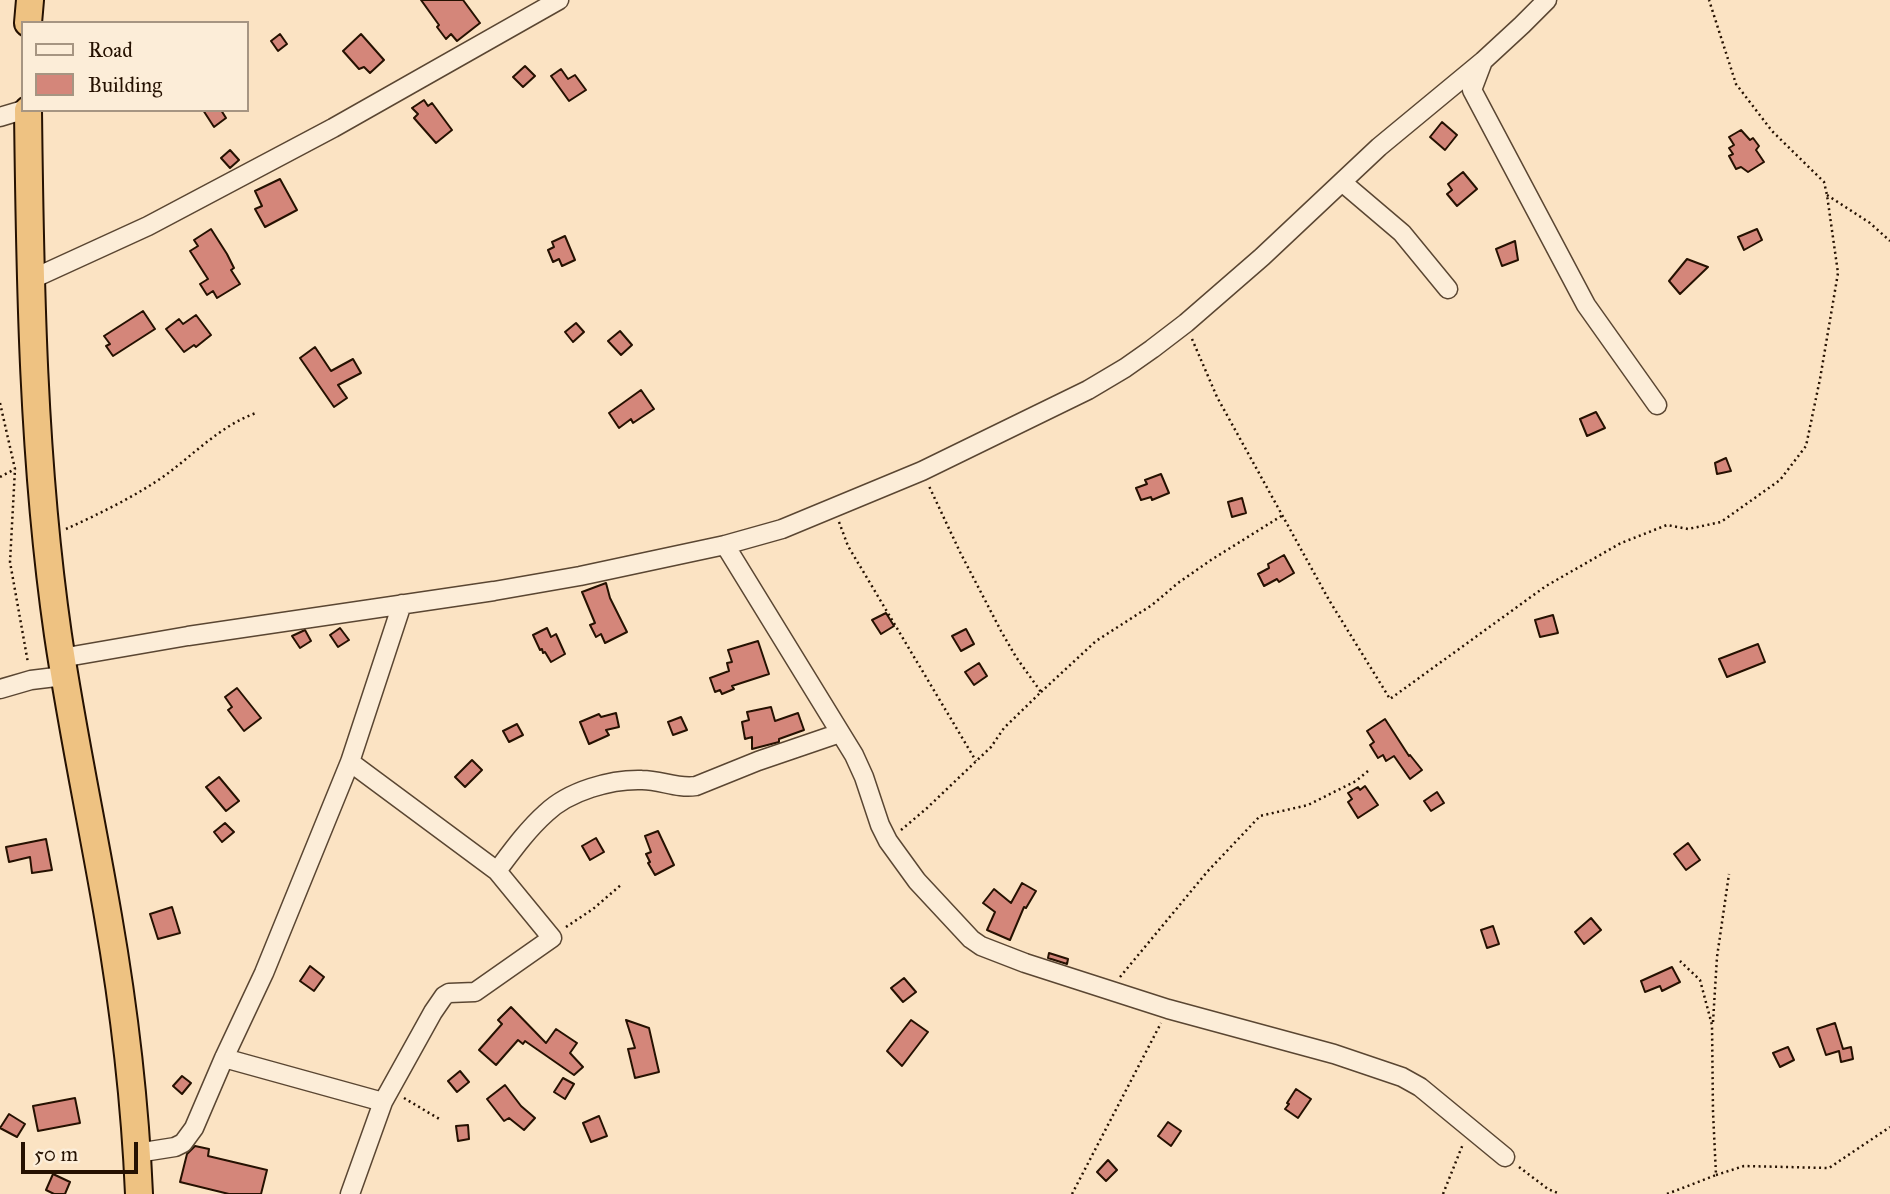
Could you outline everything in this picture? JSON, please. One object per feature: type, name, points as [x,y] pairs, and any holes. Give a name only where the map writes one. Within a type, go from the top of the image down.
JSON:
[{"type":"highway","points":[[29,0],[29,21]]},
{"type":"highway","points":[[25,112],[33,355],[46,534],[63,667],[108,918],[130,1064],[139,1194]]},
{"type":"street","points":[[30,280],[160,220],[333,128],[559,0]]},
{"type":"street","points":[[0,689],[63,667],[188,636],[494,591],[725,545],[782,529],[922,471],[1088,390],[1125,368],[1186,323],[1262,257],[1379,147],[1483,61],[1547,0]]},
{"type":"street","points":[[1483,61],[1472,90],[1587,305],[1657,405]]},
{"type":"street","points":[[0,117],[21,111]]},
{"type":"street","points":[[1342,182],[1402,233],[1448,289]]},
{"type":"street","points":[[725,545],[840,733],[864,777],[888,841],[916,881],[971,939],[996,953],[1168,1009],[1334,1054],[1402,1077],[1420,1087],[1505,1157]]},
{"type":"street","points":[[137,1153],[165,1150],[183,1143],[194,1128],[270,961],[350,762],[402,604]]},
{"type":"street","points":[[497,871],[548,810],[580,791],[617,782],[642,780],[686,788],[696,786],[840,733]]},
{"type":"street","points":[[350,762],[497,871],[552,938],[475,992],[449,993],[444,996],[386,1095],[350,1194]]},
{"type":"street","points":[[224,1058],[386,1095]]},
{"type":"path","points":[[1186,323],[1217,397],[1329,600],[1390,699],[1546,586],[1621,543],[1667,524],[1688,529],[1721,522],[1780,480],[1806,446],[1838,273],[1824,182],[1772,131],[1736,84],[1709,0]]},
{"type":"path","points":[[1827,195],[1870,223],[1890,241]]},
{"type":"path","points":[[0,403],[15,469],[10,562],[31,680]]},
{"type":"path","points":[[46,534],[65,530],[105,511],[160,478],[246,416],[256,413]]},
{"type":"path","points":[[0,477],[15,469]]},
{"type":"path","points":[[922,471],[1001,631],[1041,692]]},
{"type":"path","points":[[834,509],[848,546],[976,761]]},
{"type":"path","points":[[888,841],[992,747],[1004,728],[1096,641],[1152,605],[1211,560],[1283,516]]},
{"type":"path","points":[[1109,990],[1207,872],[1260,816],[1308,806],[1356,781],[1368,771]]},
{"type":"path","points":[[1716,1175],[1712,1025],[1717,957],[1728,874]]},
{"type":"path","points":[[552,938],[622,884]]},
{"type":"path","points":[[1680,961],[1700,980],[1712,1025]]},
{"type":"path","points":[[1072,1194],[1168,1009]]},
{"type":"path","points":[[386,1095],[441,1119]]},
{"type":"path","points":[[1667,1194],[1744,1166],[1829,1168],[1890,1127]]},
{"type":"path","points":[[1443,1194],[1469,1128]]},
{"type":"path","points":[[1505,1157],[1548,1189],[1560,1194]]},
{"type":"building","points":[[421,0],[463,0],[480,23],[457,41],[451,34],[446,39]]},
{"type":"building","points":[[280,34],[287,44],[278,51],[271,41]]},
{"type":"building","points":[[361,34],[384,60],[370,73],[364,67],[359,69],[343,51]]},
{"type":"building","points":[[525,66],[535,76],[523,87],[513,77]]},
{"type":"building","points":[[561,69],[568,79],[575,75],[586,90],[569,101],[551,76]]},
{"type":"building","points":[[424,100],[428,106],[432,103],[452,130],[436,143],[414,118],[418,114],[412,108]]},
{"type":"building","points":[[204,112],[222,112],[226,118],[214,127]]},
{"type":"building","points":[[1442,122],[1457,135],[1445,150],[1430,137]]},
{"type":"building","points":[[1741,130],[1759,146],[1756,150],[1764,162],[1748,172],[1741,167],[1736,169],[1729,156],[1733,154],[1729,148],[1734,145],[1729,137]]},
{"type":"building","points":[[230,150],[239,160],[230,168],[221,158]]},
{"type":"building","points":[[1463,172],[1477,189],[1457,206],[1447,194],[1452,190],[1448,184]]},
{"type":"building","points":[[280,179],[297,210],[265,227],[255,209],[262,206],[255,191]]},
{"type":"building","points":[[211,229],[227,254],[234,268],[231,270],[240,284],[217,298],[213,291],[207,295],[200,284],[208,279],[190,251],[198,246],[194,240]]},
{"type":"building","points":[[1757,229],[1762,240],[1744,250],[1738,237]]},
{"type":"building","points":[[565,236],[575,260],[562,266],[559,259],[553,262],[548,250],[554,247],[552,242]]},
{"type":"building","points":[[1515,241],[1518,260],[1502,266],[1496,249]]},
{"type":"building","points":[[1687,259],[1708,267],[1680,294],[1669,281]]},
{"type":"building","points":[[143,311],[155,329],[113,356],[106,346],[110,344],[104,336]]},
{"type":"building","points":[[196,315],[211,335],[196,347],[194,345],[184,352],[166,329],[179,319],[183,324]]},
{"type":"building","points":[[576,323],[584,332],[573,342],[565,332]]},
{"type":"building","points":[[620,331],[632,345],[621,355],[608,341]]},
{"type":"building","points":[[315,347],[331,371],[353,359],[361,373],[338,385],[347,398],[334,407],[300,358]]},
{"type":"building","points":[[641,390],[654,409],[633,423],[631,419],[619,428],[609,413]]},
{"type":"building","points":[[1596,412],[1605,428],[1587,436],[1580,419]]},
{"type":"building","points":[[1726,458],[1731,471],[1717,474],[1715,463]]},
{"type":"building","points":[[1161,474],[1169,493],[1152,500],[1151,497],[1141,500],[1136,488],[1147,484],[1145,480]]},
{"type":"building","points":[[1242,498],[1246,513],[1232,517],[1228,502]]},
{"type":"building","points":[[1284,555],[1294,573],[1279,582],[1277,579],[1264,586],[1258,574],[1269,568],[1268,564]]},
{"type":"building","points":[[606,583],[610,598],[627,632],[605,643],[601,634],[596,637],[590,625],[595,623],[582,592]]},
{"type":"building","points":[[886,613],[894,626],[881,634],[872,620]]},
{"type":"building","points":[[1553,615],[1558,633],[1540,637],[1535,620]]},
{"type":"building","points":[[340,628],[349,640],[338,647],[330,635]]},
{"type":"building","points":[[547,628],[551,637],[556,634],[565,654],[551,662],[545,652],[540,650],[533,635]]},
{"type":"building","points":[[966,629],[974,644],[961,651],[952,636]]},
{"type":"building","points":[[305,630],[311,641],[300,648],[292,636]]},
{"type":"building","points":[[758,641],[769,674],[732,686],[734,689],[722,694],[720,690],[715,692],[710,678],[729,671],[727,663],[732,662],[728,650]]},
{"type":"building","points":[[1758,644],[1765,662],[1727,677],[1719,659]]},
{"type":"building","points":[[979,663],[987,676],[974,685],[965,672]]},
{"type":"building","points":[[237,688],[261,718],[244,731],[228,710],[232,707],[225,697]]},
{"type":"building","points":[[771,707],[775,721],[798,713],[804,730],[779,739],[779,742],[752,749],[752,737],[745,739],[742,722],[749,720],[747,712]]},
{"type":"building","points":[[616,713],[619,727],[606,730],[609,735],[589,744],[580,722],[599,714],[601,717]]},
{"type":"building","points":[[681,717],[687,730],[673,735],[668,722]]},
{"type":"building","points":[[1385,719],[1409,756],[1422,770],[1410,779],[1394,756],[1386,761],[1383,755],[1378,758],[1370,745],[1374,742],[1367,731]]},
{"type":"building","points":[[517,724],[523,735],[509,742],[503,731]]},
{"type":"building","points":[[472,760],[482,770],[465,787],[455,777]]},
{"type":"building","points":[[219,777],[239,801],[226,811],[206,787]]},
{"type":"building","points":[[1365,786],[1378,805],[1358,818],[1348,802],[1352,799],[1348,793]]},
{"type":"building","points":[[1437,792],[1444,803],[1431,811],[1424,801]]},
{"type":"building","points":[[225,823],[234,832],[222,842],[214,832]]},
{"type":"building","points":[[658,831],[674,865],[655,875],[648,863],[650,862],[646,854],[651,852],[645,836]]},
{"type":"building","points":[[596,838],[604,852],[590,860],[582,846]]},
{"type":"building","points":[[46,839],[52,870],[32,873],[30,857],[9,862],[6,847]]},
{"type":"building","points":[[1688,843],[1700,860],[1686,870],[1674,854]]},
{"type":"building","points":[[1022,883],[1036,891],[1026,908],[1024,907],[1010,940],[987,930],[995,912],[983,903],[994,889],[1011,903]]},
{"type":"building","points":[[172,907],[180,933],[158,939],[150,914]]},
{"type":"building","points":[[1591,918],[1601,930],[1584,944],[1575,932]]},
{"type":"building","points":[[1493,926],[1499,944],[1487,948],[1481,930]]},
{"type":"building","points":[[1049,953],[1068,959],[1067,964],[1048,958]]},
{"type":"building","points":[[310,966],[324,977],[314,991],[300,981]]},
{"type":"building","points":[[1672,967],[1680,982],[1662,991],[1660,986],[1645,992],[1641,981]]},
{"type":"building","points":[[904,978],[916,992],[903,1002],[891,988]]},
{"type":"building","points":[[511,1007],[546,1043],[556,1029],[577,1043],[570,1053],[583,1067],[574,1075],[525,1041],[523,1044],[518,1040],[496,1065],[479,1050],[502,1024],[498,1020]]},
{"type":"building","points":[[626,1020],[649,1028],[659,1072],[635,1078],[628,1049],[635,1048]]},
{"type":"building","points":[[911,1020],[928,1032],[902,1066],[887,1051]]},
{"type":"building","points":[[1835,1023],[1843,1049],[1851,1047],[1853,1059],[1841,1062],[1839,1051],[1826,1055],[1817,1029]]},
{"type":"building","points":[[1788,1047],[1794,1060],[1780,1067],[1773,1053]]},
{"type":"building","points":[[460,1071],[469,1082],[457,1092],[448,1081]]},
{"type":"building","points":[[182,1076],[191,1083],[182,1094],[173,1086]]},
{"type":"building","points":[[563,1078],[574,1084],[565,1099],[554,1092]]},
{"type":"building","points":[[505,1085],[521,1106],[535,1118],[524,1130],[509,1118],[504,1121],[487,1099]]},
{"type":"building","points":[[1296,1089],[1311,1099],[1298,1118],[1285,1109]]},
{"type":"building","points":[[75,1098],[80,1123],[38,1131],[33,1106]]},
{"type":"building","points":[[9,1114],[25,1124],[17,1137],[0,1128]]},
{"type":"building","points":[[599,1116],[607,1136],[591,1142],[583,1123]]},
{"type":"building","points":[[1168,1122],[1181,1131],[1171,1146],[1158,1136]]},
{"type":"building","points":[[468,1125],[469,1139],[458,1141],[456,1126]]},
{"type":"building","points":[[195,1146],[209,1149],[208,1156],[267,1170],[261,1194],[229,1194],[180,1182],[187,1154]]},
{"type":"building","points":[[1108,1160],[1117,1170],[1106,1181],[1097,1172]]},
{"type":"building","points":[[53,1174],[70,1182],[65,1194],[54,1194],[46,1190]]}]
